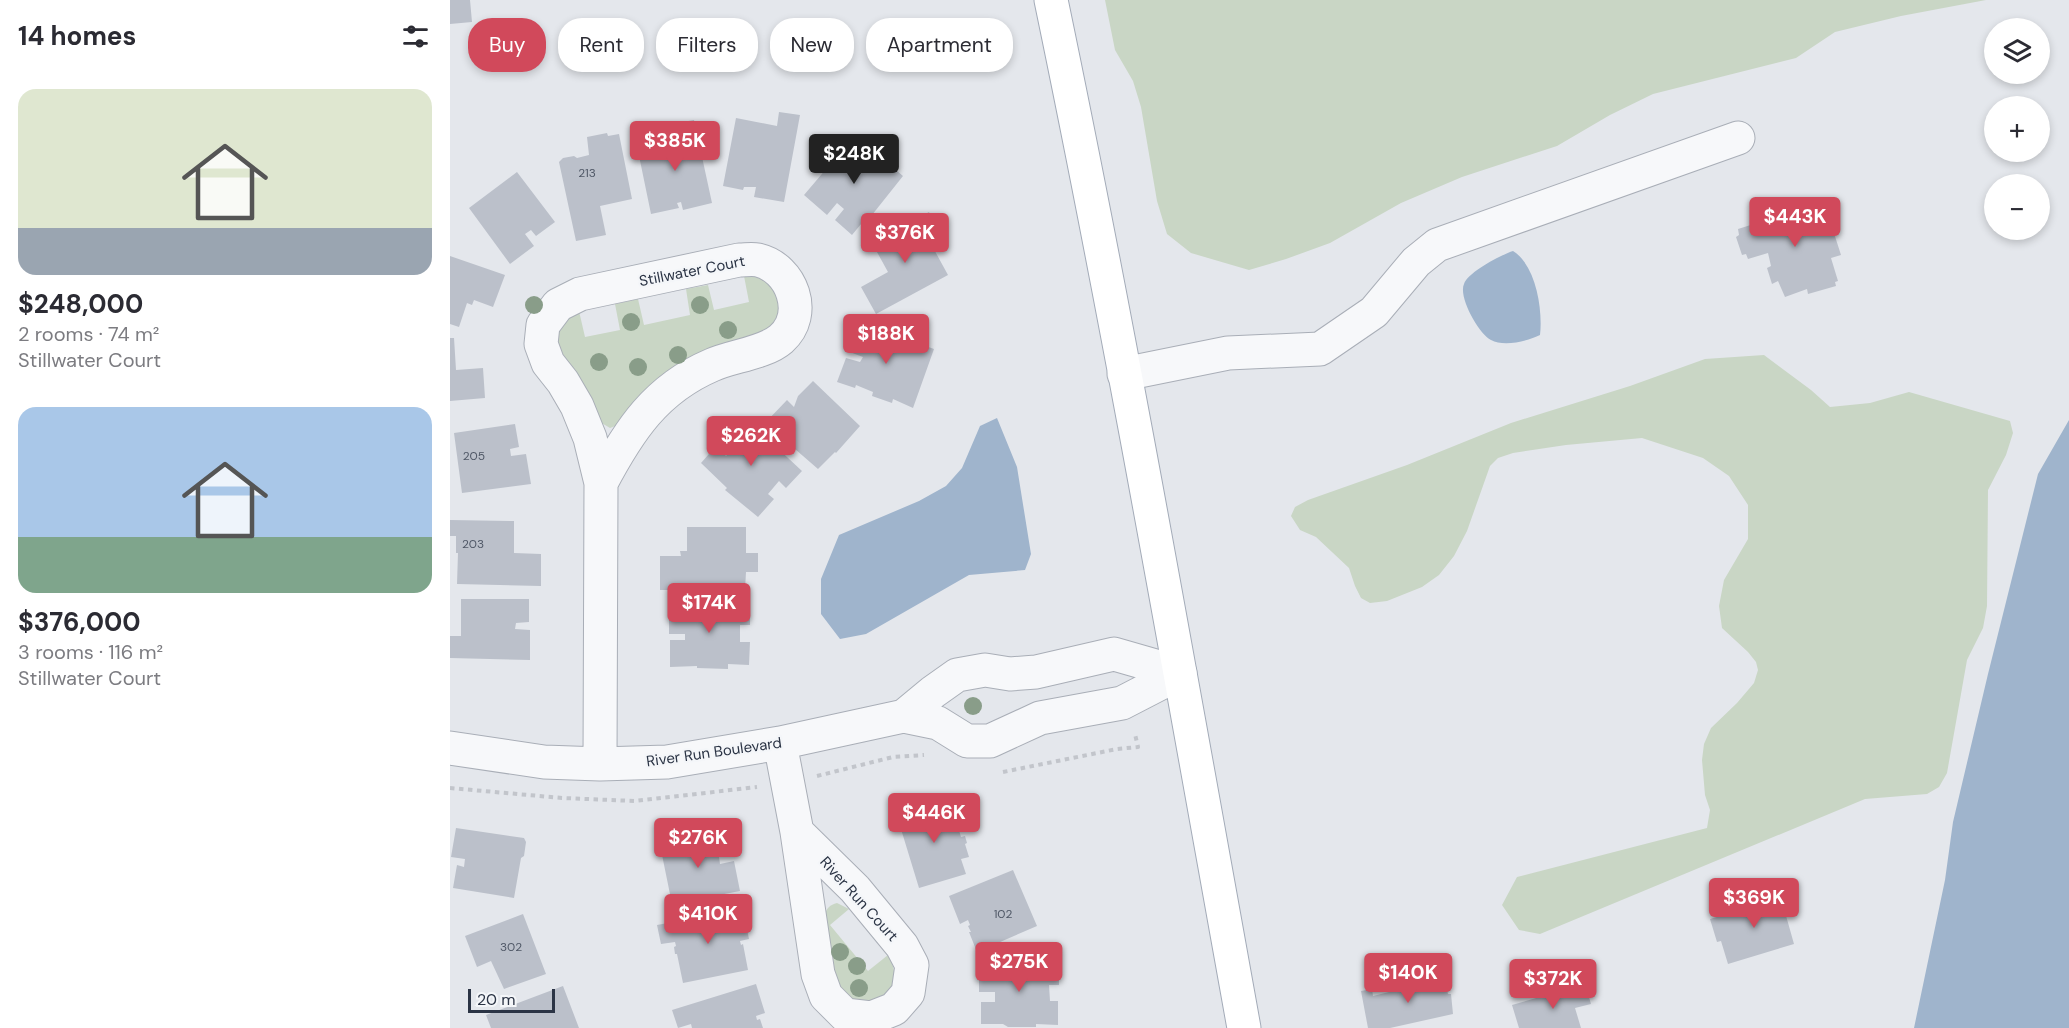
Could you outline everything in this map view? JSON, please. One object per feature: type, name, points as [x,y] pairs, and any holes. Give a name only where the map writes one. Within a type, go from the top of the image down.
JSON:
[{"type":"main road","points":[[1050,0],[1124,374],[1244,1028]]},
{"type":"street","points":[[1124,374],[1228,353],[1320,348],[1374,312],[1397,282],[1437,245],[1738,138]]},
{"type":"street","name":"Stillwater Court","points":[[600,764],[601,483],[590,438],[577,406],[563,382],[548,363],[541,344],[543,325],[558,305],[580,294],[739,260],[757,260],[774,267],[786,277],[793,291],[796,310],[792,325],[780,340],[712,365],[677,383],[646,412],[619,448],[601,483]]},
{"type":"street","name":"River Run Boulevard","points":[[904,716],[957,675],[985,670],[1010,674],[1036,672],[1114,654],[1180,673]]},
{"type":"street","name":"River Run Boulevard","points":[[450,748],[544,762],[600,764],[667,762],[780,743],[904,716],[938,723],[967,741],[990,741],[1040,718],[1122,703],[1180,673]]},
{"type":"street","name":"River Run Court","points":[[780,743],[797,832],[818,974],[826,996],[844,1015],[871,1018],[894,1009],[908,993],[912,966],[902,946],[855,889],[797,832]]},
{"type":"path","points":[[1135,734],[1138,747]]},
{"type":"green space","points":[[1105,0],[1986,0],[1901,16],[1835,32],[1796,58],[1653,94],[1610,115],[1557,146],[1462,177],[1401,203],[1330,243],[1249,270],[1191,253],[1167,234],[1157,201],[1141,107],[1133,81],[1115,50]]},
{"type":"green space","points":[[744,276],[756,277],[773,288],[780,305],[775,323],[765,332],[703,352],[684,361],[653,385],[618,425],[610,428],[600,422],[559,353],[557,335],[560,327],[579,311],[585,337],[620,330],[615,304],[638,299],[644,325],[690,315],[686,289],[708,285],[714,310],[749,302]]},
{"type":"green space","points":[[1764,355],[1830,407],[1870,403],[1909,392],[2010,421],[2013,433],[2006,455],[1988,490],[1987,606],[1983,628],[1967,660],[1947,773],[1939,787],[1927,794],[1865,799],[1540,934],[1519,930],[1502,905],[1517,877],[1707,828],[1710,810],[1705,795],[1702,760],[1704,744],[1711,728],[1754,683],[1758,670],[1756,662],[1748,652],[1722,628],[1719,606],[1724,580],[1748,539],[1748,505],[1729,476],[1703,458],[1642,438],[1566,445],[1513,453],[1498,458],[1490,466],[1467,531],[1454,556],[1439,575],[1422,587],[1387,601],[1370,603],[1361,598],[1349,568],[1316,537],[1300,530],[1291,516],[1295,507],[1308,500],[1407,465],[1511,423],[1630,386],[1705,359]]},
{"type":"green space","points":[[837,903],[849,909],[830,925],[868,971],[888,955],[891,960],[894,984],[892,990],[880,999],[859,1004],[844,996],[836,979],[825,915],[829,907]]},
{"type":"water","points":[[1513,251],[1527,267],[1536,289],[1539,301],[1540,335],[1523,341],[1502,343],[1491,340],[1481,331],[1467,306],[1463,290],[1467,279],[1478,269]]},
{"type":"water","points":[[997,418],[1017,467],[1031,554],[1025,570],[969,575],[866,634],[840,639],[821,614],[821,579],[839,535],[919,501],[946,486],[962,468],[980,426]]},
{"type":"water","points":[[2069,420],[2069,1028],[1914,1028],[1945,880],[1953,822],[2038,474]]},
{"type":"building","points":[[450,0],[470,0],[472,18],[468,18],[468,22],[450,24]]},
{"type":"building","points":[[779,112],[800,115],[784,202],[754,197],[756,187],[744,187],[743,190],[723,186],[736,118],[777,126]]},
{"type":"building","points":[[694,120],[712,203],[683,210],[681,202],[677,203],[679,208],[651,214],[637,146],[679,137],[677,123]]},
{"type":"building","points":[[607,133],[608,136],[619,134],[632,199],[600,206],[606,235],[576,241],[559,162],[563,158],[589,155],[587,137]]},
{"type":"building","points":[[855,135],[903,176],[868,220],[866,218],[852,235],[835,220],[844,209],[837,203],[827,215],[804,195]]},
{"type":"building","points":[[517,172],[555,222],[536,236],[531,230],[525,234],[534,246],[510,264],[469,208]]},
{"type":"building","points":[[1824,202],[1841,255],[1831,258],[1838,281],[1835,282],[1836,286],[1808,294],[1807,289],[1785,297],[1778,281],[1772,284],[1767,268],[1771,266],[1768,253],[1748,259],[1746,254],[1742,255],[1736,237],[1739,235],[1738,229],[1776,217],[1775,212],[1803,203],[1805,208]]},
{"type":"building","points":[[929,212],[936,227],[925,233],[948,275],[876,314],[861,287],[888,272],[872,243]]},
{"type":"building","points":[[450,256],[505,275],[493,307],[474,300],[472,305],[467,303],[459,327],[450,324]]},
{"type":"building","points":[[858,321],[934,349],[913,408],[893,399],[892,403],[872,396],[873,392],[856,385],[855,388],[837,382],[846,358],[860,362],[863,357],[847,351]]},
{"type":"building","points":[[450,338],[454,338],[456,370],[483,368],[485,398],[450,401]]},
{"type":"building","points":[[813,381],[860,426],[818,469],[765,423],[787,400],[794,407],[798,396]]},
{"type":"building","points":[[743,416],[802,471],[786,488],[779,481],[768,494],[774,499],[758,517],[725,490],[727,488],[701,463],[716,446],[726,456],[732,450],[721,440]]},
{"type":"building","points":[[515,424],[519,447],[510,449],[511,456],[526,454],[531,484],[462,493],[454,433]]},
{"type":"building","points":[[450,520],[514,521],[514,553],[541,554],[541,586],[457,584],[458,553],[456,553],[456,536],[450,536]]},
{"type":"building","points":[[687,527],[746,527],[746,553],[758,553],[758,572],[746,572],[745,590],[660,590],[660,556],[681,556],[680,551],[687,551]]},
{"type":"building","points":[[461,599],[529,599],[529,622],[516,623],[515,629],[530,630],[530,660],[450,658],[450,636],[461,636]]},
{"type":"building","points":[[669,602],[750,603],[750,625],[740,625],[740,642],[750,642],[749,665],[728,664],[728,669],[697,668],[697,666],[670,667],[670,640],[685,640],[685,634],[669,634]]},
{"type":"building","points":[[950,800],[961,837],[965,836],[967,843],[965,844],[969,857],[961,859],[966,874],[919,888],[897,816]]},
{"type":"building","points":[[456,828],[524,838],[526,842],[524,856],[521,858],[514,898],[453,888],[457,865],[464,867],[465,859],[451,857]]},
{"type":"building","points":[[722,833],[726,855],[719,857],[720,864],[734,861],[740,891],[672,904],[660,845]]},
{"type":"building","points":[[1013,870],[1037,926],[977,952],[969,932],[971,932],[968,920],[960,924],[949,896]]},
{"type":"building","points":[[1781,893],[1794,944],[1728,964],[1721,941],[1717,942],[1710,919],[1740,910],[1739,906]]},
{"type":"building","points":[[743,909],[749,939],[740,941],[741,945],[743,944],[748,970],[683,983],[677,954],[675,954],[675,942],[661,944],[657,925]]},
{"type":"building","points":[[523,914],[546,974],[504,989],[491,961],[477,967],[465,936]]},
{"type":"building","points":[[979,962],[1059,962],[1059,985],[1049,985],[1050,1001],[1058,1001],[1058,1025],[1036,1024],[1036,1027],[1008,1027],[1003,1024],[981,1024],[981,1002],[995,1002],[995,992],[979,992]]},
{"type":"building","points":[[1428,974],[1430,983],[1445,980],[1448,994],[1451,994],[1453,1014],[1390,1028],[1368,1028],[1361,991],[1372,989],[1373,996],[1413,986],[1411,978]]},
{"type":"building","points":[[756,984],[765,1013],[756,1016],[757,1020],[760,1019],[763,1028],[692,1028],[691,1024],[678,1028],[672,1010]]},
{"type":"building","points":[[1585,984],[1591,1004],[1575,1008],[1581,1028],[1519,1028],[1512,1005]]},
{"type":"building","points":[[563,986],[579,1028],[491,1028],[486,1015]]}]
